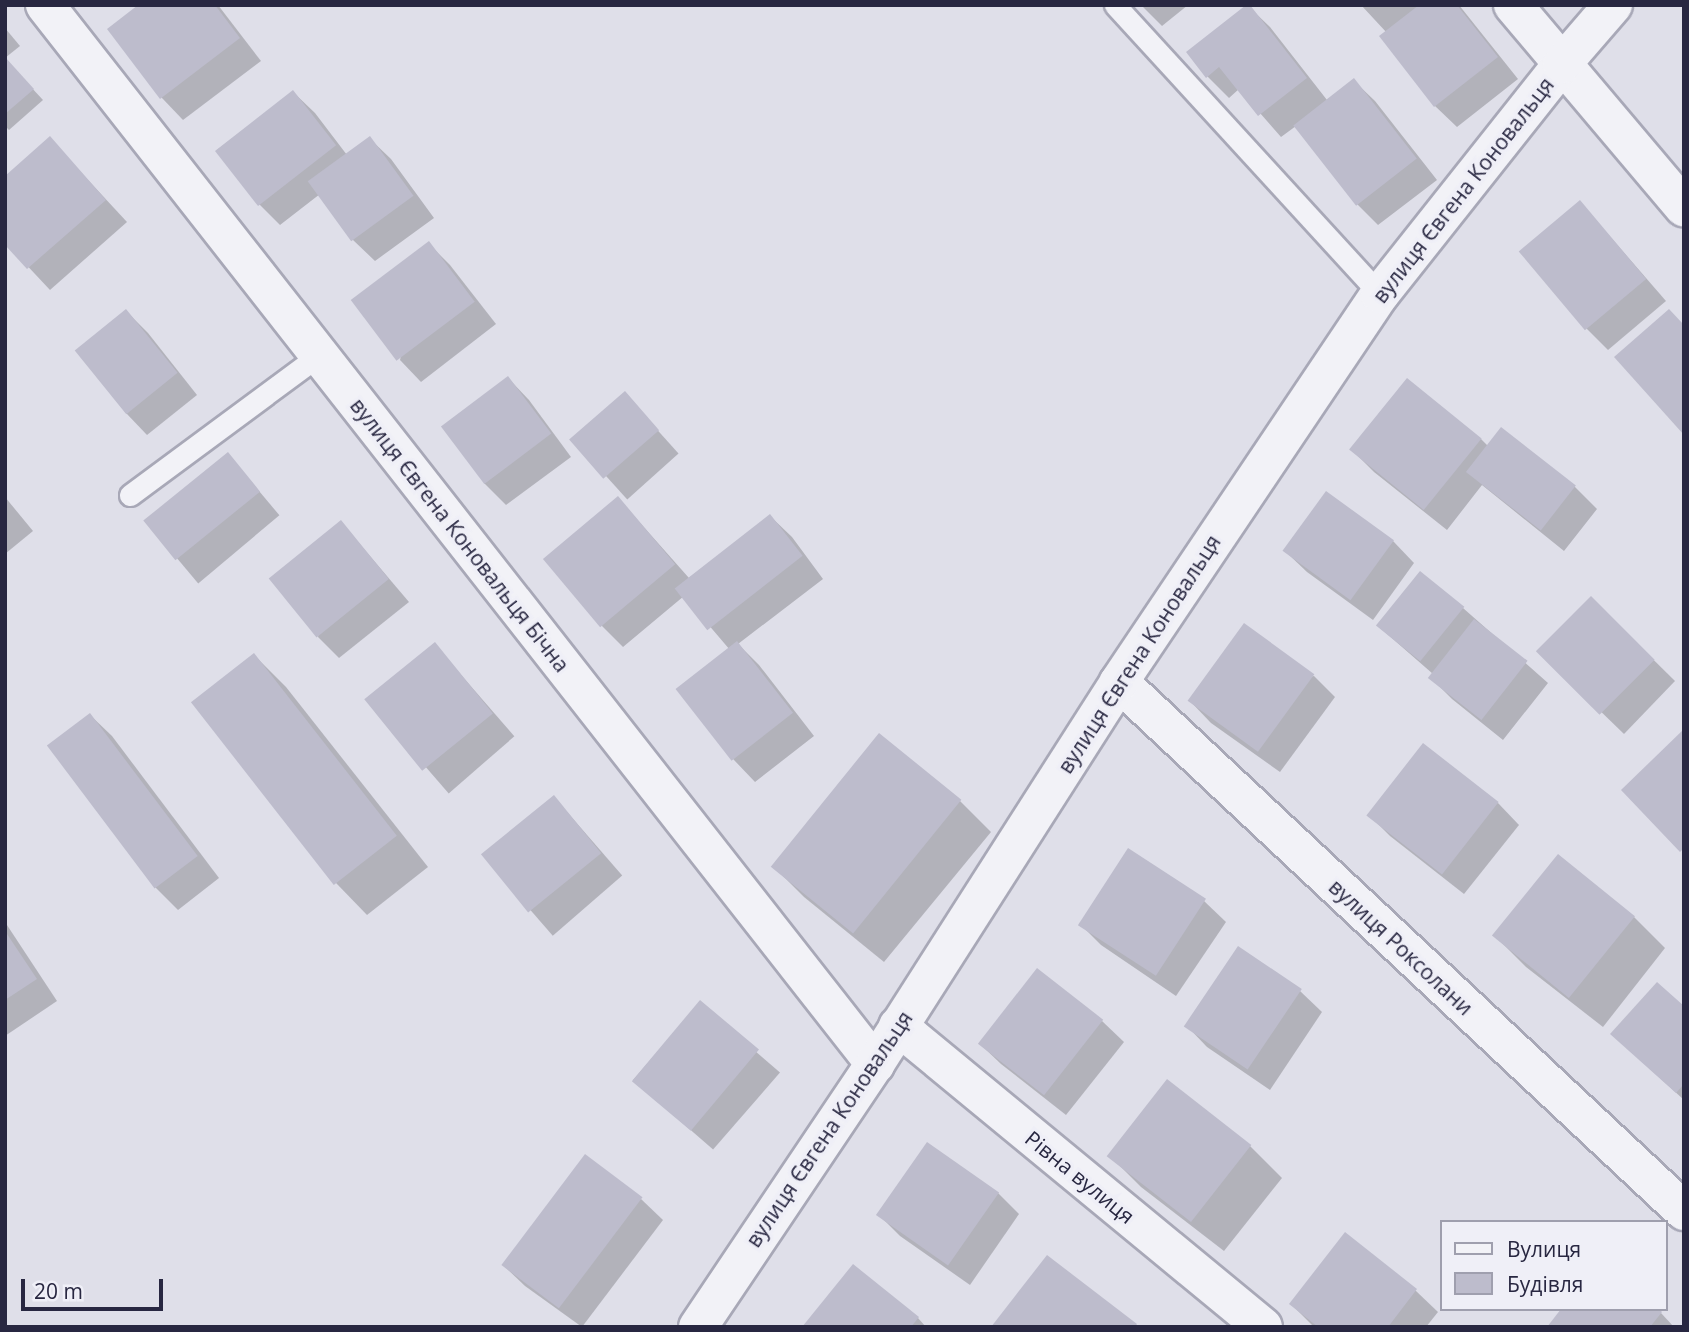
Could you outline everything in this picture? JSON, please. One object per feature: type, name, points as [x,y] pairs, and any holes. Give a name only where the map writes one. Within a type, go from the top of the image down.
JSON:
[{"type":"street","name":"вулиця Євгена Коновальця Бічна","points":[[45,5],[875,1064]]},
{"type":"street","points":[[1513,5],[1684,207]]},
{"type":"street","name":"вулиця Євгена Коновальця","points":[[698,1327],[875,1064],[1119,682],[1380,294],[1562,64],[1613,5]]},
{"type":"street","name":"вулиця Роксолани","points":[[1119,682],[1684,1211]]},
{"type":"street","name":"Рівна вулиця","points":[[898,1026],[1263,1327]]},
{"type":"lane","points":[[1115,5],[1380,294]]},
{"type":"lane","points":[[130,495],[319,355]]},
{"type":"building","points":[[138,5],[215,5],[240,38],[160,99],[107,29]]},
{"type":"building","points":[[1246,5],[1250,5],[1307,78],[1258,116],[1219,67],[1206,78],[1186,52]]},
{"type":"building","points":[[1419,5],[1457,5],[1498,57],[1434,107],[1379,36]]},
{"type":"building","points":[[5,57],[34,89],[5,114]]},
{"type":"building","points":[[1354,78],[1417,158],[1356,206],[1293,125]]},
{"type":"building","points":[[293,90],[336,145],[258,206],[215,151]]},
{"type":"building","points":[[50,136],[106,200],[27,269],[5,245],[5,176]]},
{"type":"building","points":[[370,136],[413,196],[351,241],[308,181]]},
{"type":"building","points":[[1580,200],[1646,279],[1585,330],[1519,251]]},
{"type":"building","points":[[429,241],[475,302],[396,361],[351,300]]},
{"type":"building","points":[[126,309],[178,373],[126,414],[75,351]]},
{"type":"building","points":[[1669,309],[1684,325],[1684,435],[1614,357]]},
{"type":"building","points":[[508,376],[551,434],[484,484],[441,427]]},
{"type":"building","points":[[1407,378],[1482,438],[1424,510],[1349,449]]},
{"type":"building","points":[[625,391],[659,430],[603,479],[569,440]]},
{"type":"building","points":[[1501,427],[1576,485],[1541,530],[1466,472]]},
{"type":"building","points":[[228,452],[260,492],[175,560],[143,521]]},
{"type":"building","points":[[1326,491],[1394,540],[1350,600],[1283,551]]},
{"type":"building","points":[[618,496],[675,564],[600,627],[543,559]]},
{"type":"building","points":[[770,514],[803,556],[707,630],[675,588]]},
{"type":"building","points":[[341,520],[389,579],[317,638],[269,579]]},
{"type":"building","points":[[1420,571],[1464,607],[1420,661],[1376,625]]},
{"type":"building","points":[[1591,596],[1655,660],[1599,715],[1536,651]]},
{"type":"building","points":[[1474,619],[1528,661],[1481,720],[1428,678]]},
{"type":"building","points":[[1244,623],[1314,674],[1258,752],[1188,701]]},
{"type":"building","points":[[737,641],[793,713],[732,761],[676,689]]},
{"type":"building","points":[[435,642],[493,713],[422,771],[364,699]]},
{"type":"building","points":[[254,653],[397,836],[334,885],[191,702]]},
{"type":"building","points":[[90,713],[198,856],[155,888],[47,745]]},
{"type":"building","points":[[1684,729],[1684,848],[1680,852],[1621,790]]},
{"type":"building","points":[[879,733],[961,800],[853,933],[771,867]]},
{"type":"building","points":[[1423,743],[1499,802],[1442,875],[1366,815]]},
{"type":"building","points":[[554,795],[601,853],[528,912],[481,854]]},
{"type":"building","points":[[1128,848],[1206,899],[1156,976],[1078,925]]},
{"type":"building","points":[[1558,854],[1635,916],[1569,998],[1492,936]]},
{"type":"building","points":[[5,931],[37,979],[5,1000]]},
{"type":"building","points":[[1238,946],[1302,989],[1248,1069],[1184,1026]]},
{"type":"building","points":[[1037,968],[1103,1020],[1044,1095],[978,1044]]},
{"type":"building","points":[[1657,982],[1684,1006],[1684,1084],[1676,1093],[1610,1034]]},
{"type":"building","points":[[700,1000],[759,1049],[691,1131],[632,1081]]},
{"type":"building","points":[[1167,1079],[1251,1145],[1191,1222],[1107,1156]]},
{"type":"building","points":[[927,1142],[999,1192],[948,1265],[876,1215]]},
{"type":"building","points":[[585,1154],[643,1197],[559,1308],[501,1265]]},
{"type":"building","points":[[1345,1232],[1417,1289],[1388,1327],[1318,1327],[1289,1304]]},
{"type":"building","points":[[1047,1255],[1137,1324],[1135,1327],[991,1327]]},
{"type":"building","points":[[853,1264],[919,1317],[911,1327],[802,1327]]},
{"type":"building","points":[[1559,1311],[1662,1312],[1650,1327],[1547,1327]]}]
